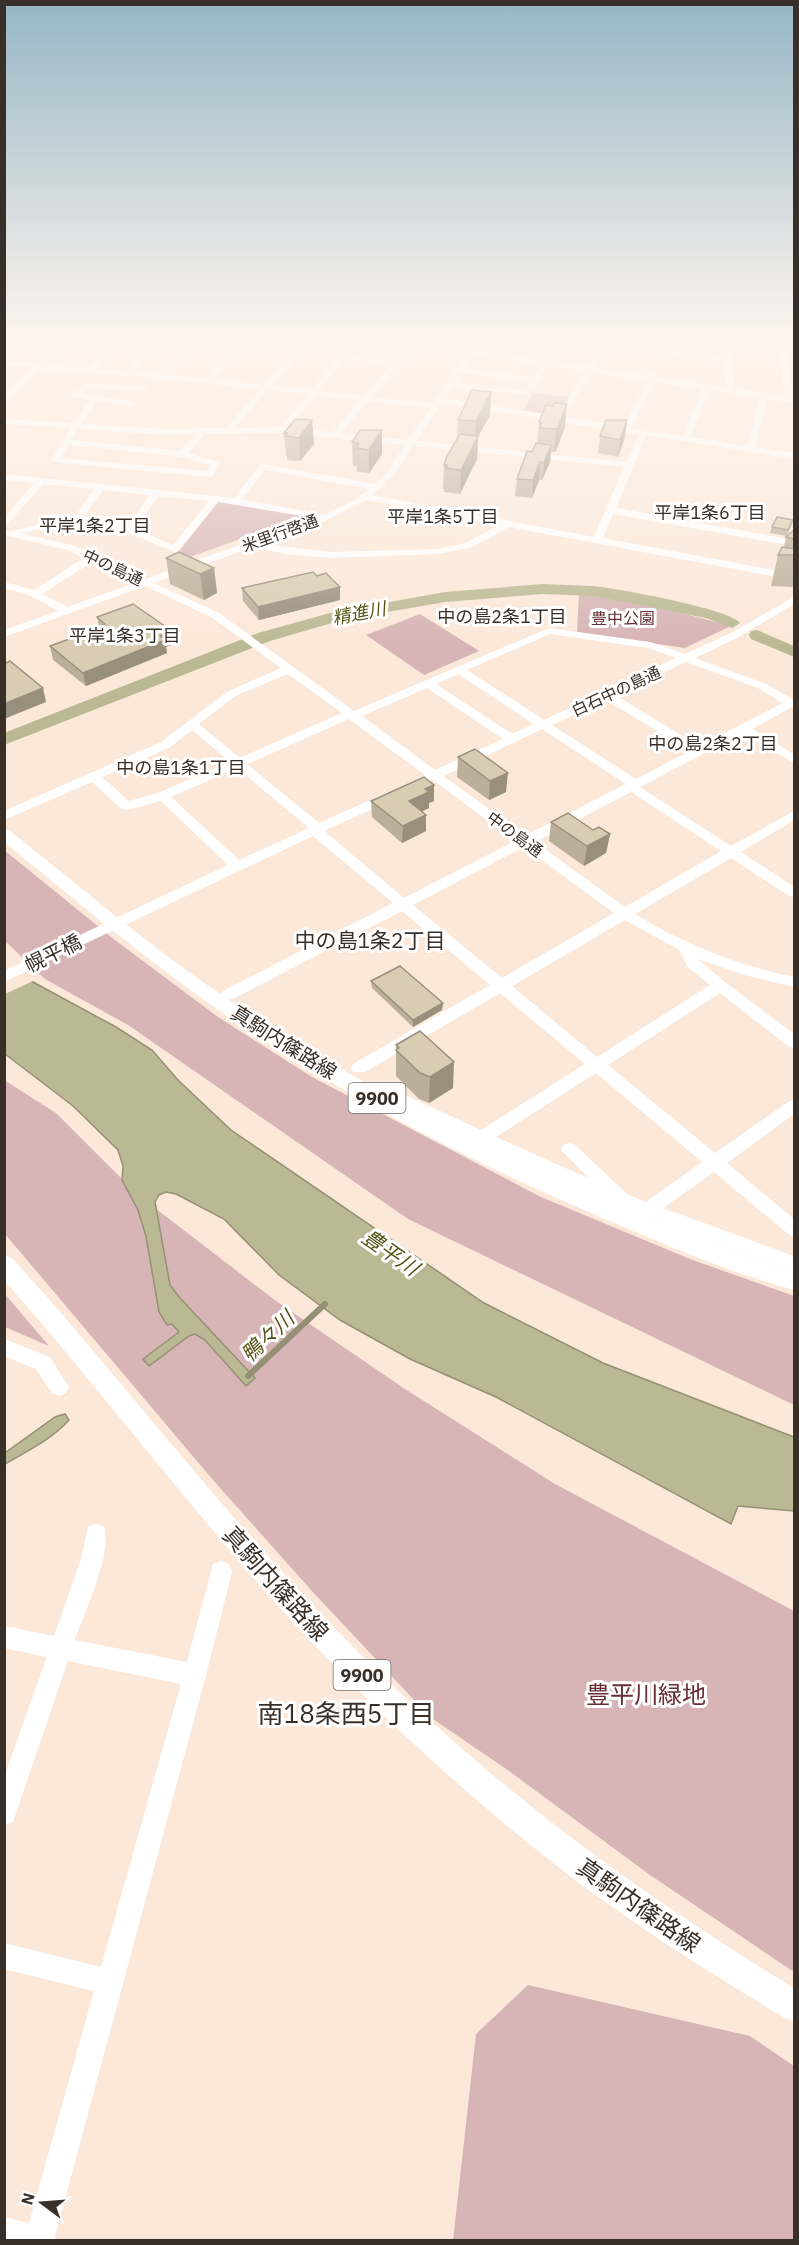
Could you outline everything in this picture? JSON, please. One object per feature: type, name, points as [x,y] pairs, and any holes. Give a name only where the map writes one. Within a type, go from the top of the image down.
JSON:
[{"type":"main road","name":"真駒内篠路線","points":[[4,834],[109,926],[217,1001],[361,1090],[461,1143],[596,1207],[733,1261],[795,1281]]},
{"type":"main road","name":"真駒内篠路線","points":[[4,1264],[104,1378],[209,1509],[285,1595],[410,1722],[484,1788],[551,1843],[698,1946],[795,2006]]},
{"type":"street","points":[[183,454],[195,440]]},
{"type":"street","points":[[380,440],[629,465]]},
{"type":"street","name":"米里行啓通","points":[[4,634],[324,518],[368,497],[379,488],[413,440]]},
{"type":"street","points":[[597,540],[640,440]]},
{"type":"street","points":[[691,440],[795,456]]},
{"type":"street","points":[[750,449],[753,440]]},
{"type":"street","points":[[65,442],[183,454],[216,466],[210,474],[204,475],[55,460],[65,442]]},
{"type":"street","points":[[236,501],[262,467],[379,488]]},
{"type":"street","points":[[4,477],[236,501],[324,518]]},
{"type":"street","points":[[4,525],[41,480]]},
{"type":"street","points":[[76,520],[100,487]]},
{"type":"street","points":[[130,531],[156,492]]},
{"type":"street","points":[[368,497],[795,577]]},
{"type":"street","points":[[8,533],[19,529],[76,520],[109,521],[175,549],[215,499]]},
{"type":"street","points":[[609,510],[795,543]]},
{"type":"street","points":[[251,544],[285,552],[326,556],[363,557],[429,552],[463,547],[508,523]]},
{"type":"street","name":"中の島通","points":[[8,533],[60,544],[93,557],[215,615],[625,914],[686,949],[752,973],[794,980]]},
{"type":"street","points":[[34,594],[93,557]]},
{"type":"street","points":[[4,585],[34,594],[67,611]]},
{"type":"street","name":"白石中の島通","points":[[237,866],[684,659],[755,625],[795,600]]},
{"type":"street","points":[[779,610],[795,615]]},
{"type":"street","points":[[94,777],[127,806],[163,796],[549,631],[650,645],[762,686],[792,703],[228,995]]},
{"type":"street","points":[[4,816],[165,745],[194,725],[231,694],[289,669]]},
{"type":"street","points":[[459,670],[794,892]]},
{"type":"street","points":[[427,683],[511,739]]},
{"type":"street","points":[[606,695],[699,751]]},
{"type":"street","points":[[194,725],[403,905],[795,1229]]},
{"type":"street","points":[[742,728],[795,759]]},
{"type":"street","points":[[163,796],[237,866]]},
{"type":"street","points":[[359,1068],[795,815]]},
{"type":"street","name":"幌平橋","points":[[4,977],[237,866]]},
{"type":"street","points":[[686,949],[693,963],[795,1042]]},
{"type":"street","points":[[482,1138],[597,1064],[725,990],[750,982],[752,973]]},
{"type":"street","points":[[408,1102],[549,1170],[628,1203],[795,1264]]},
{"type":"street","points":[[648,1210],[795,1106]]},
{"type":"street","points":[[569,1150],[628,1203]]},
{"type":"street","points":[[4,1347],[43,1363],[59,1387]]},
{"type":"street","points":[[4,1813],[92,1558],[96,1534]]},
{"type":"street","points":[[4,2232],[38,2241],[195,1675],[221,1572]]},
{"type":"street","points":[[4,1637],[195,1675]]},
{"type":"street","points":[[4,1956],[110,1982]]},
{"type":"green space","points":[[219,501],[304,516],[185,559],[177,554]]},
{"type":"green space","name":"豊中公園","points":[[579,593],[625,598],[731,626],[685,648],[577,632]]},
{"type":"green space","points":[[420,614],[479,651],[424,675],[366,635]]},
{"type":"green space","points":[[4,850],[115,940],[218,1017],[312,1077],[541,1197],[690,1259],[794,1296],[794,1405],[408,1219],[128,1025],[45,979],[5,941]]},
{"type":"green space","name":"豊平川緑地","points":[[4,1080],[56,1113],[138,1195],[276,1301],[405,1389],[555,1484],[794,1611],[794,1972],[650,1875],[509,1771],[430,1717],[311,1590],[213,1480],[5,1234]]},
{"type":"green space","points":[[5,1294],[49,1346],[5,1327]]},
{"type":"green space","points":[[528,1985],[750,2036],[794,2066],[794,2240],[453,2240],[476,2034]]},
{"type":"water","name":"豊平川","points":[[4,960],[33,982],[116,1027],[152,1050],[178,1080],[231,1130],[484,1303],[603,1363],[794,1437],[794,1511],[738,1506],[731,1524],[496,1397],[410,1359],[340,1320],[279,1275],[224,1219],[176,1194],[166,1192],[159,1195],[155,1202],[170,1285],[255,1378],[246,1386],[205,1340],[195,1334],[149,1366],[143,1359],[179,1332],[172,1324],[167,1325],[159,1312],[146,1236],[138,1210],[122,1180],[123,1166],[118,1150],[73,1106],[5,1054]]},
{"type":"water","points":[[65,1414],[69,1420],[54,1433],[5,1464],[5,1453],[55,1417]]},
{"type":"pier","points":[[4,957],[6,957],[35,980],[5,994]]},
{"type":"building","points":[[353,440],[376,440],[369,450],[357,448],[358,443],[352,442]]},
{"type":"building","points":[[457,440],[476,440],[461,470],[445,468],[447,456]]},
{"type":"building","points":[[536,443],[551,445],[544,463],[540,462],[533,480],[517,479],[527,451],[532,452]]},
{"type":"building","points":[[777,517],[793,520],[788,530],[772,527]]},
{"type":"building","points":[[795,531],[795,539],[786,537]]},
{"type":"building","points":[[782,547],[795,549],[795,555],[778,555]]},
{"type":"building","points":[[179,552],[214,568],[200,574],[166,558]]},
{"type":"building","points":[[313,572],[317,576],[326,573],[340,587],[258,607],[242,588]]},
{"type":"building","points":[[133,604],[172,631],[160,636],[165,640],[83,673],[50,646],[94,630],[105,624],[97,617]]},
{"type":"building","points":[[10,661],[43,688],[4,704],[4,664]]},
{"type":"building","points":[[475,749],[508,773],[490,781],[458,757]]},
{"type":"building","points":[[424,777],[434,785],[425,789],[429,792],[409,801],[426,815],[403,826],[371,801]]},
{"type":"building","points":[[568,813],[593,830],[599,827],[610,834],[587,846],[551,822]]},
{"type":"building","points":[[400,966],[443,1003],[413,1020],[371,981]]},
{"type":"building","points":[[420,1031],[454,1062],[430,1077],[420,1073],[396,1050],[399,1048],[396,1045]]},
{"type":"waterway","name":"精進川","points":[[4,740],[264,637],[340,615],[445,597],[542,589],[595,591],[711,614],[732,623]]},
{"type":"waterway","name":"精進川","points":[[757,635],[794,652]]},
{"type":"waterway","name":"鴨々川","points":[[248,1376],[325,1304]]},
{"type":"district","name":"平岸1条6丁目","points":[[710,512]]},
{"type":"district","name":"平岸1条5丁目","points":[[443,516]]},
{"type":"district","name":"平岸1条2丁目","points":[[95,525]]},
{"type":"district","name":"中の島2条1丁目","points":[[502,616]]},
{"type":"district","name":"平岸1条3丁目","points":[[125,635]]},
{"type":"district","name":"中の島2条2丁目","points":[[713,743]]},
{"type":"district","name":"中の島1条1丁目","points":[[181,767]]},
{"type":"district","name":"中の島1条2丁目","points":[[370,940]]},
{"type":"district","name":"南18条西5丁目","points":[[346,1713]]}]
